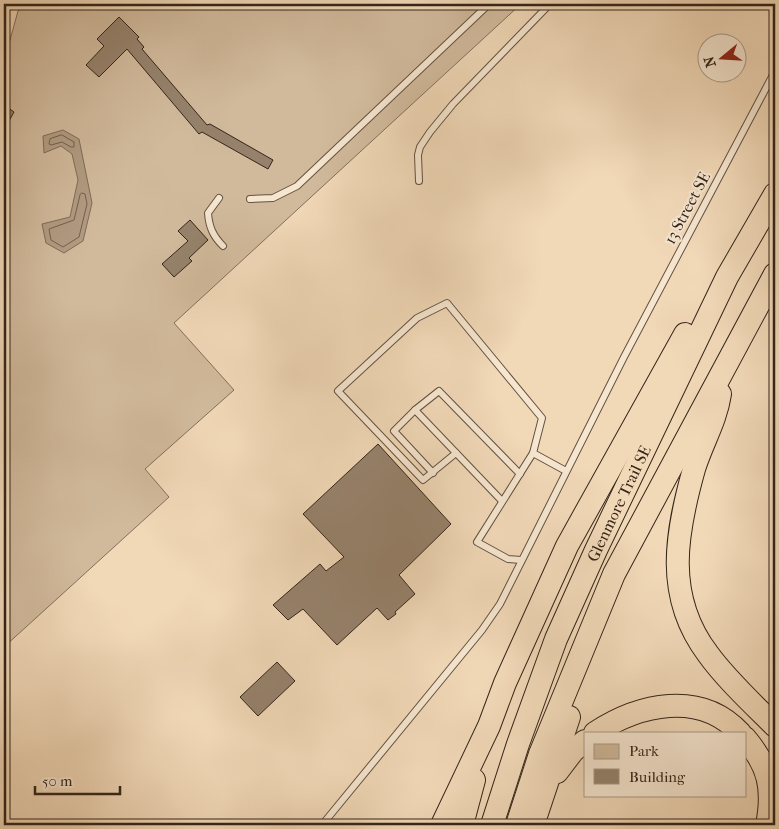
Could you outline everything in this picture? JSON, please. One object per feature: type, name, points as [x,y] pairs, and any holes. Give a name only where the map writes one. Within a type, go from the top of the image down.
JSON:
[{"type":"highway","name":"Glenmore Trail SE","points":[[492,825],[518,744],[556,639],[596,550],[727,277],[775,194]]},
{"type":"highway","name":"Glenmore Trail SE","points":[[517,825],[540,754],[614,574],[775,274]]},
{"type":"highway","points":[[442,825],[489,726],[505,683],[567,546],[694,316],[727,277]]},
{"type":"highway","points":[[724,370],[718,410],[695,466],[684,508],[677,547],[678,574],[687,615],[708,654],[775,726]]},
{"type":"highway","points":[[533,825],[574,703],[611,602],[614,574]]},
{"type":"highway","points":[[597,732],[616,720],[639,710],[675,706],[697,708],[713,714],[735,727],[739,732]]},
{"type":"highway","points":[[462,825],[489,726]]},
{"type":"highway","points":[[746,739],[757,753],[768,777],[770,790],[767,825]]},
{"type":"highway","points":[[548,785],[573,751],[584,741]]},
{"type":"lane","points":[[250,199],[273,198],[297,186],[489,4]]},
{"type":"lane","points":[[419,182],[418,155],[420,147],[430,132],[453,104],[550,4]]},
{"type":"lane","name":"13 Street SE","points":[[322,825],[482,630],[500,604],[624,357],[775,71]]},
{"type":"lane","points":[[219,198],[208,213],[209,224],[216,238],[223,246]]},
{"type":"lane","points":[[456,453],[423,480],[338,390],[417,318],[447,303],[542,418],[533,453],[477,542],[508,558],[521,560]]},
{"type":"lane","points":[[433,472],[394,431],[415,410],[439,391],[520,474]]},
{"type":"lane","points":[[415,410],[502,501]]},
{"type":"lane","points":[[533,453],[566,471]]},
{"type":"green space","points":[[28,4],[521,4],[174,323],[234,390],[145,469],[169,497],[4,647],[4,62],[18,11]]},
{"type":"water","points":[[63,130],[79,139],[92,203],[83,241],[64,253],[46,243],[42,224],[70,217],[78,180],[72,154],[61,146],[44,153],[43,136]]},
{"type":"building","points":[[119,17],[139,37],[137,39],[144,47],[142,49],[207,125],[210,124],[273,160],[268,169],[202,132],[199,134],[127,49],[99,77],[86,65],[104,46],[97,39]]},
{"type":"building","points":[[4,105],[14,112],[4,130]]},
{"type":"building","points":[[190,220],[208,240],[189,258],[192,261],[174,277],[162,264],[188,241],[178,231]]},
{"type":"building","points":[[378,444],[451,524],[399,575],[415,594],[388,620],[377,608],[337,645],[303,609],[288,620],[273,605],[320,564],[326,571],[344,557],[303,514]]},
{"type":"building","points":[[277,662],[295,681],[258,716],[240,697]]}]
